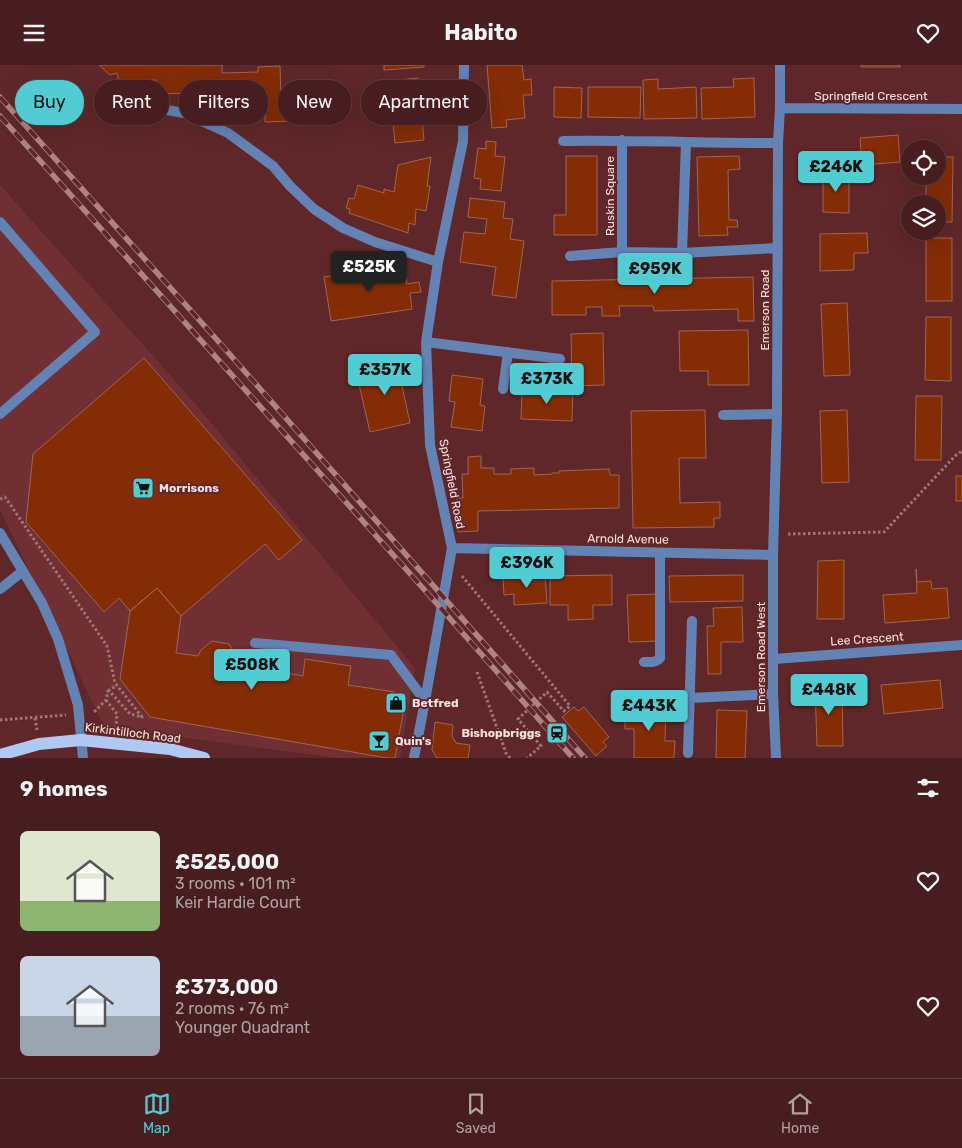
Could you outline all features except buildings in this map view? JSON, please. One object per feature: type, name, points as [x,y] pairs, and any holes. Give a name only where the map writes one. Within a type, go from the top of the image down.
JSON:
[{"type":"main road","name":"Kirkintilloch Road","points":[[0,755],[39,744],[81,740],[170,749],[204,758]]},
{"type":"street","name":"Springfield Road","points":[[414,758],[452,548],[430,445],[426,341],[438,262],[462,141],[464,65]]},
{"type":"street","name":"Emerson Road","points":[[773,555],[777,414],[780,65]]},
{"type":"street","name":"Springfield Crescent","points":[[780,108],[962,109]]},
{"type":"street","points":[[169,110],[184,113],[228,133],[273,166],[290,187],[314,209],[343,228],[375,242],[438,262]]},
{"type":"street","name":"Ruskin Square","points":[[563,141],[622,140],[686,143],[778,143]]},
{"type":"street","name":"Ruskin Square","points":[[622,140],[622,252]]},
{"type":"street","points":[[682,253],[686,143]]},
{"type":"street","points":[[0,222],[96,332],[0,414]]},
{"type":"street","name":"Ruskin Square","points":[[570,256],[622,252],[682,253],[778,248]]},
{"type":"street","points":[[426,341],[560,359]]},
{"type":"street","points":[[504,389],[508,353]]},
{"type":"street","points":[[723,415],[777,414]]},
{"type":"street","points":[[0,533],[42,603],[58,639],[78,705],[83,758]]},
{"type":"street","name":"Arnold Avenue","points":[[452,548],[773,555]]},
{"type":"street","points":[[644,662],[654,662],[660,657],[660,553]]},
{"type":"street","name":"Emerson Road West","points":[[773,555],[773,694],[776,758]]},
{"type":"street","points":[[0,589],[23,571]]},
{"type":"street","points":[[688,753],[692,621]]},
{"type":"street","points":[[255,643],[390,655],[425,701]]},
{"type":"street","name":"Lee Crescent","points":[[774,659],[962,645]]},
{"type":"street","points":[[690,698],[773,694]]},
{"type":"path","points":[[773,534],[884,532],[955,456],[962,451]]},
{"type":"path","points":[[449,560],[570,706],[564,711],[547,692],[518,719],[541,746],[527,758]]},
{"type":"path","points":[[477,672],[506,753],[510,758]]},
{"type":"path","points":[[108,691],[117,685]]},
{"type":"shaded area","points":[[0,185],[187,394],[415,668],[400,758],[337,758],[104,727],[0,510]]},
{"type":"railway","points":[[0,97],[218,341],[585,758]]},
{"type":"railway","points":[[0,116],[573,758]]},
{"type":"place","name":"Morrisons","points":[[143,488]]},
{"type":"place","name":"Betfred","points":[[396,703]]},
{"type":"place","name":"Bishopbriggs","points":[[557,733]]},
{"type":"place","name":"Quin's","points":[[379,741]]}]
